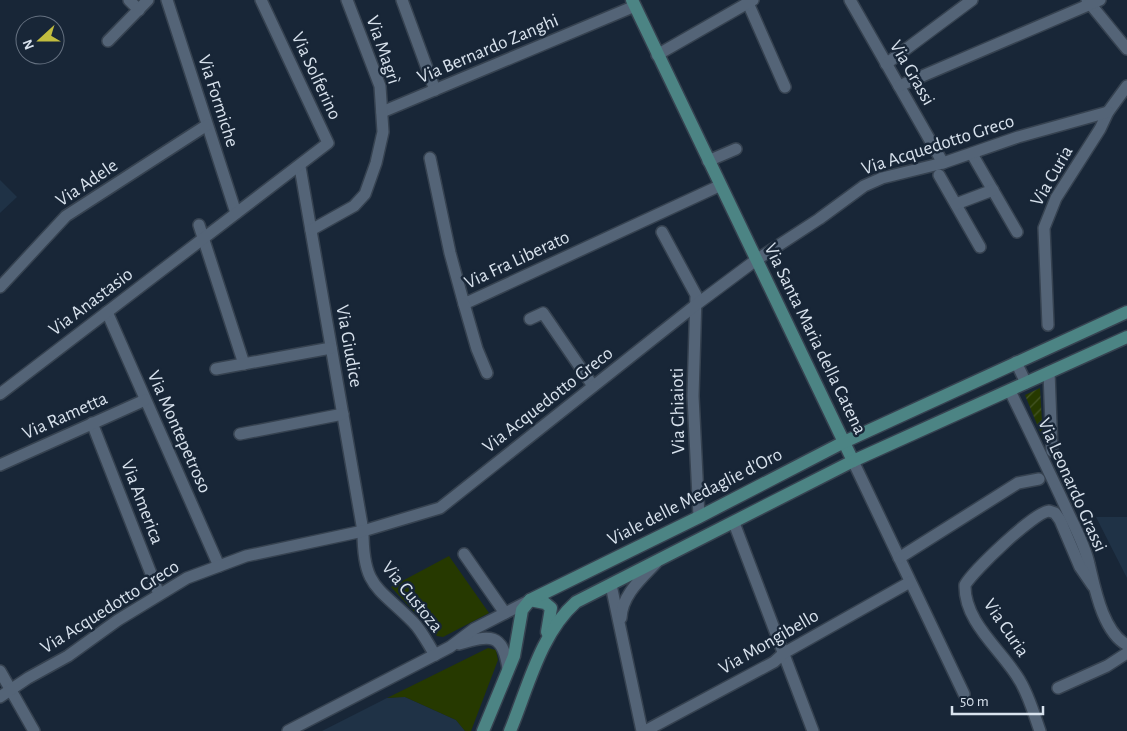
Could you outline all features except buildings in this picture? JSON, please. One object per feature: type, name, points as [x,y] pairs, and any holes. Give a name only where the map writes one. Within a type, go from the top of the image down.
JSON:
[{"type":"main road","name":"Via Santa Maria della Catena","points":[[633,3],[719,186],[853,461]]},
{"type":"main road","name":"Viale delle Medaglie d'Oro","points":[[530,600],[699,517],[844,442],[1127,312]]},
{"type":"main road","points":[[544,644],[562,616],[576,602],[853,461],[1127,337]]},
{"type":"main road","points":[[483,731],[514,656],[520,618],[530,600],[545,602],[551,608],[544,644],[510,731]]},
{"type":"street","points":[[129,0],[139,10]]},
{"type":"street","points":[[108,41],[148,0]]},
{"type":"street","name":"Via Formiche","points":[[167,0],[236,213]]},
{"type":"street","name":"Via Solferino","points":[[236,213],[300,167],[328,143],[261,0]]},
{"type":"street","name":"Via Magrì","points":[[311,230],[354,206],[365,194],[376,163],[383,132],[380,86],[347,0]]},
{"type":"street","points":[[402,0],[435,90]]},
{"type":"street","name":"Via Grassi","points":[[850,0],[943,163]]},
{"type":"street","points":[[886,64],[972,0]]},
{"type":"street","points":[[899,86],[1092,1],[1127,49]]},
{"type":"street","points":[[658,55],[750,2],[785,87]]},
{"type":"street","name":"Via Bernardo Zanghi","points":[[382,112],[633,3]]},
{"type":"street","name":"Via Curia","points":[[1048,325],[1044,228],[1046,219],[1056,198],[1100,129],[1108,112],[1127,86]]},
{"type":"street","name":"Via Acquedotto Greco","points":[[0,698],[10,690],[68,656],[118,620],[188,578],[246,556],[363,531],[440,508],[697,304],[756,260],[819,219],[864,186],[882,178],[943,163],[1018,137],[1108,112]]},
{"type":"street","name":"Via Adele","points":[[0,287],[66,216],[207,125]]},
{"type":"street","points":[[708,161],[736,149]]},
{"type":"street","points":[[972,154],[1017,232]]},
{"type":"street","name":"Via Fra Liberato","points":[[430,158],[450,252],[464,304],[719,186]]},
{"type":"street","name":"Via Giudice","points":[[300,167],[363,531]]},
{"type":"street","points":[[939,175],[980,247]]},
{"type":"street","points":[[956,204],[993,190]]},
{"type":"street","name":"Via Anastasio","points":[[0,394],[236,213]]},
{"type":"street","points":[[200,225],[244,364]]},
{"type":"street","points":[[662,232],[696,295],[697,304]]},
{"type":"street","points":[[464,304],[477,349],[487,373]]},
{"type":"street","name":"Via Ghiaioti","points":[[697,304],[694,396],[699,517]]},
{"type":"street","name":"Via Montepetroso","points":[[107,312],[218,566]]},
{"type":"street","points":[[530,318],[543,313],[593,386]]},
{"type":"street","points":[[216,369],[331,348]]},
{"type":"street","points":[[1016,362],[1026,383]]},
{"type":"street","points":[[1049,372],[1052,451]]},
{"type":"street","name":"Via Leonardo Grassi","points":[[1010,391],[1074,527],[1089,563],[1093,586],[1111,628],[1115,636],[1127,645]]},
{"type":"street","name":"Via Rametta","points":[[0,465],[145,400]]},
{"type":"street","points":[[240,434],[343,414]]},
{"type":"street","name":"Via America","points":[[92,423],[159,594]]},
{"type":"street","name":"Via Santa Maria della Catena","points":[[853,461],[964,694]]},
{"type":"street","points":[[899,558],[1018,483],[1039,480]]},
{"type":"street","name":"Via Curia","points":[[1040,731],[1021,682],[978,625],[965,592],[968,580],[989,557],[1041,513],[1049,511],[1058,516],[1080,567],[1093,586]]},
{"type":"street","points":[[734,523],[813,731]]},
{"type":"street","name":"Via Custoza","points":[[363,531],[363,558],[369,577],[394,606],[414,623],[435,654]]},
{"type":"street","points":[[464,554],[505,613]]},
{"type":"street","points":[[621,629],[622,606],[625,600],[656,562]]},
{"type":"street","name":"Via Mongibello","points":[[646,731],[774,662],[784,653],[910,582]]},
{"type":"street","points":[[611,585],[642,731]]},
{"type":"street","name":"Viale delle Medaglie d'Oro","points":[[288,731],[450,647],[474,629],[530,600]]},
{"type":"street","points":[[450,647],[479,638],[493,639],[504,649],[508,669]]},
{"type":"street","points":[[1058,688],[1107,666],[1127,654]]},
{"type":"street","points":[[0,671],[34,731]]},
{"type":"shaded area","points":[[0,180],[17,197],[0,213]]},
{"type":"shaded area","points":[[1096,517],[1127,517],[1127,578]]},
{"type":"shaded area","points":[[405,697],[456,720],[465,731],[322,731],[387,698]]},
{"type":"green space","points":[[1040,388],[1043,439],[1025,395]]},
{"type":"green space","points":[[449,556],[489,613],[443,637],[437,636],[391,587]]},
{"type":"green space","points":[[488,648],[496,650],[498,660],[471,731],[465,731],[456,720],[405,697],[387,698]]}]
